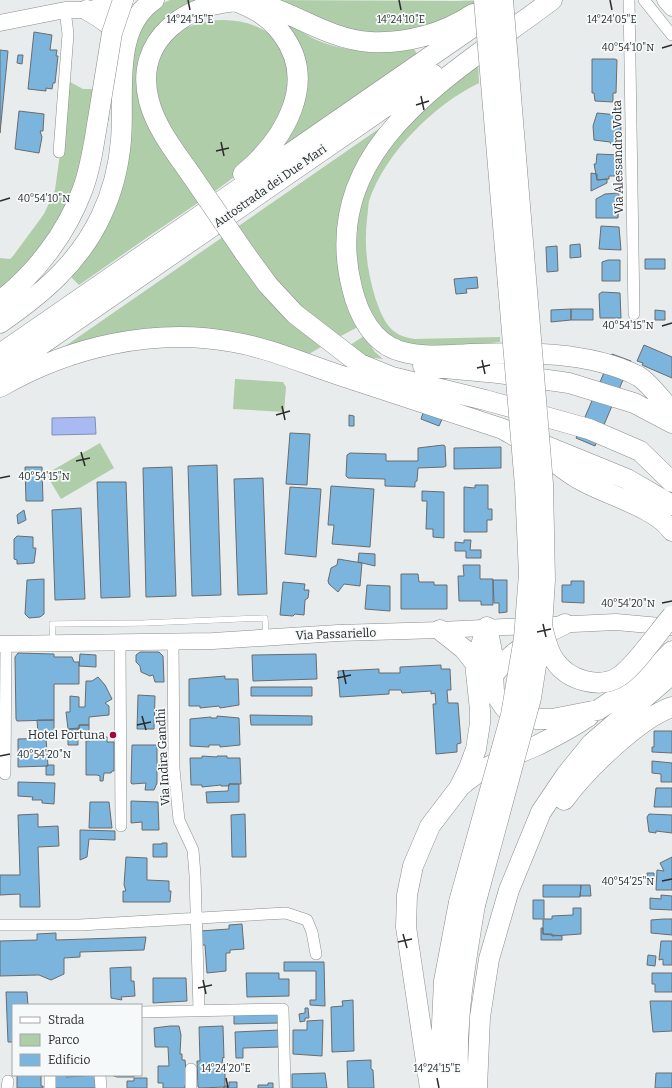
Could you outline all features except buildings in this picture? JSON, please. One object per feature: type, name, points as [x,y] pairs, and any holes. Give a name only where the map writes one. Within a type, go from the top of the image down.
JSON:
[{"type":"highway","points":[[0,301],[24,280],[41,261],[58,237],[83,190],[98,118],[112,33],[124,0]]},
{"type":"highway","points":[[0,323],[42,292],[70,264],[88,241],[102,215],[111,191],[121,140],[124,47],[129,30],[137,16],[154,0]]},
{"type":"highway","points":[[495,0],[457,23],[433,33],[384,42],[342,37],[263,5],[232,0],[206,3],[194,7],[175,19],[160,35],[148,63],[147,91],[152,110],[160,127],[192,176],[268,285],[295,314],[360,364],[392,377],[485,400],[589,429],[640,451],[672,482]]},
{"type":"highway","points":[[0,349],[99,274],[238,178],[264,154],[277,137],[291,112],[298,89],[294,53],[287,41],[269,20],[253,8],[232,0]]},
{"type":"highway","points":[[460,1088],[458,1067],[467,904],[511,715],[524,638],[529,574],[524,479],[484,0]]},
{"type":"highway","points":[[442,1088],[440,1067],[444,981],[531,698],[542,627],[545,580],[543,484],[503,0]]},
{"type":"highway","name":"Autostrada dei Due Mari","points":[[0,354],[512,0]]},
{"type":"highway","name":"Autostrada dei Due Mari","points":[[0,373],[540,0]]},
{"type":"highway","points":[[552,0],[427,93],[410,110],[371,157],[353,192],[346,230],[348,272],[353,294],[368,327],[387,345],[398,351],[432,355],[488,353],[564,355],[612,366],[640,377],[672,394]]},
{"type":"highway","points":[[76,7],[110,25],[119,34],[124,47]]},
{"type":"highway","points":[[0,387],[58,361],[111,345],[164,336],[211,338],[234,342],[257,348],[503,429],[628,480],[672,505]]},
{"type":"highway","points":[[348,355],[379,362],[498,373],[570,383],[634,402],[672,423]]},
{"type":"highway","points":[[640,377],[672,411]]},
{"type":"highway","points":[[503,429],[541,452],[575,477],[595,488],[655,515],[668,524],[672,531]]},
{"type":"highway","points":[[542,627],[549,651],[560,667],[574,677],[584,681],[609,681],[620,676],[628,668],[672,616]]},
{"type":"highway","points":[[492,677],[507,658],[537,638],[565,624]]},
{"type":"highway","points":[[459,788],[476,749],[480,723],[480,695],[475,663],[487,628]]},
{"type":"highway","points":[[487,628],[492,652],[492,677],[494,692],[505,708],[521,717],[536,719],[552,719],[598,710]]},
{"type":"highway","points":[[440,630],[464,649],[475,663]]},
{"type":"highway","points":[[430,1088],[406,927],[407,895],[413,866],[430,826],[459,788],[473,774],[559,734],[598,710],[644,678],[672,651]]},
{"type":"highway","points":[[477,1088],[480,1017],[489,959],[509,890],[541,812],[566,774],[586,750],[672,674]]},
{"type":"highway","points":[[524,854],[576,783],[630,732],[651,717],[672,708]]},
{"type":"street","points":[[0,23],[76,7],[124,0]]},
{"type":"street","name":"Via Alessandro Volta","points":[[629,0],[634,314]]},
{"type":"street","points":[[644,0],[672,35]]},
{"type":"street","points":[[665,0],[672,8]]},
{"type":"street","points":[[59,152],[68,34],[76,7]]},
{"type":"street","name":"Via Passariello","points":[[3,644],[213,640],[616,622],[672,627]]},
{"type":"street","name":"Via Indira Gandhi","points":[[173,641],[174,769],[179,820],[193,850],[199,1010]]},
{"type":"street","points":[[120,642],[121,826]]},
{"type":"street","points":[[3,644],[5,774]]},
{"type":"street","points":[[0,925],[80,924],[218,918],[286,913],[307,920],[312,932],[316,954]]},
{"type":"street","points":[[142,1012],[283,1009],[285,1088]]},
{"type":"street","points":[[191,1069],[191,1088]]},
{"type":"street","points":[[50,1076],[50,1088]]},
{"type":"street","points":[[100,1076],[100,1088]]},
{"type":"lane","points":[[53,642],[52,624],[144,623],[265,618],[266,637]]},
{"type":"green space","points":[[170,0],[199,0],[186,6],[173,15],[162,25],[153,37],[141,64],[139,79],[140,94],[154,134],[163,150],[190,188],[204,178],[165,120],[154,95],[153,80],[155,65],[164,44],[181,30],[203,22],[225,20],[248,23],[267,32],[283,47],[292,67],[292,92],[290,99],[278,125],[257,156],[233,178],[79,285],[71,277],[89,251],[104,224],[116,195],[124,165],[127,131],[128,71],[133,36],[139,23],[145,15],[157,6]]},
{"type":"green space","points":[[260,0],[489,0],[443,26],[369,39]]},
{"type":"green space","points":[[285,25],[293,27],[319,41],[342,48],[378,52],[414,49],[417,54],[284,146],[281,142],[294,123]]},
{"type":"green space","points":[[478,62],[479,83],[462,92],[429,117],[399,148],[387,165],[369,201],[366,229],[366,248],[368,268],[375,297],[384,320],[393,330],[406,337],[415,339],[500,337],[500,342],[413,351],[374,328],[366,316],[350,222],[390,141]]},
{"type":"green space","points":[[70,82],[83,89],[96,89],[79,184],[57,229],[0,293],[0,258],[10,259],[13,256],[44,214],[55,190]]},
{"type":"green space","points":[[382,128],[355,177],[358,327],[335,339],[287,317],[321,347],[304,357],[261,342],[65,349],[64,347]]},
{"type":"green space","points":[[364,336],[375,352],[383,359],[365,357],[347,347]]},
{"type":"green space","points":[[235,379],[283,382],[286,387],[284,412],[233,409]]},
{"type":"green space","points":[[100,443],[114,468],[61,499],[46,474]]},
{"type":"water","points":[[95,417],[96,434],[52,435],[52,418]]},
{"type":"place","name":"Hotel Fortuna","points":[[113,735]]}]
